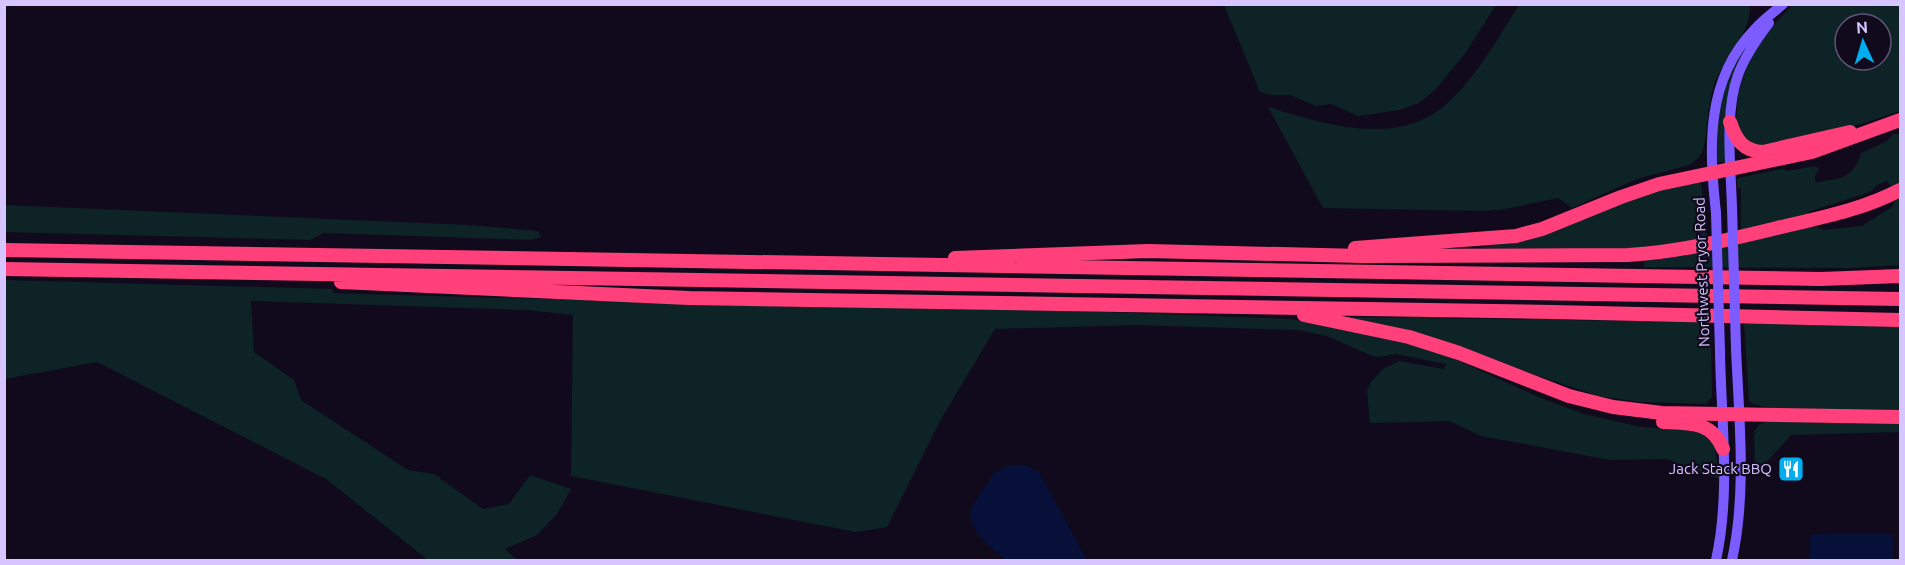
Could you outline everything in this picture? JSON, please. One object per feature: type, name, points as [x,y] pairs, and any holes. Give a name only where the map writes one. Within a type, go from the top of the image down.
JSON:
[{"type":"highway","points":[[1730,122],[1738,142],[1749,150],[1763,152],[1898,121]]},
{"type":"highway","points":[[1272,253],[1475,241],[1516,236],[1542,229],[1659,184],[1812,152],[1898,121]]},
{"type":"highway","points":[[834,264],[1079,252],[1362,256],[1660,253],[1694,248],[1841,213],[1886,198],[1900,190]]},
{"type":"highway","points":[[4,250],[1821,279],[1900,276]]},
{"type":"highway","points":[[4,269],[1900,299]]},
{"type":"highway","points":[[297,273],[338,282],[689,298],[1900,320]]},
{"type":"highway","points":[[1273,309],[1409,337],[1459,352],[1569,396],[1613,407],[1662,413],[1900,417]]},
{"type":"highway","points":[[1527,380],[1567,400],[1598,411],[1631,418],[1687,423],[1706,428],[1716,436],[1723,449]]},
{"type":"main road","name":"Northwest Pryor Road","points":[[1732,561],[1739,501],[1730,122],[1737,76],[1749,50],[1783,4]]},
{"type":"main road","name":"Northwest Pryor Road","points":[[1716,561],[1723,519],[1723,449],[1716,213],[1711,139],[1713,118],[1726,74],[1744,42],[1783,4]]},
{"type":"green space","points":[[1224,5],[1496,5],[1466,52],[1436,89],[1419,103],[1399,110],[1358,116],[1331,104],[1316,106],[1290,95],[1260,92]]},
{"type":"green space","points":[[1519,5],[1750,5],[1746,27],[1713,88],[1704,145],[1698,158],[1689,165],[1637,179],[1572,208],[1558,198],[1484,211],[1323,208],[1268,107],[1339,126],[1364,129],[1411,124],[1433,114],[1463,88],[1489,53]]},
{"type":"green space","points":[[1793,5],[1900,5],[1900,111],[1858,125],[1762,148],[1750,146],[1736,125],[1739,93],[1748,64],[1772,27]]},
{"type":"green space","points":[[1752,37],[1745,51],[1725,162],[1717,163],[1716,119],[1730,72]]},
{"type":"green space","points":[[1893,134],[1900,134],[1900,184],[1892,187],[1887,181],[1877,185],[1870,192],[1808,212],[1808,214],[1741,231],[1741,188],[1737,188],[1737,178],[1783,169],[1787,171],[1816,166],[1819,169],[1815,182],[1838,178],[1850,173],[1861,153],[1887,141]]},
{"type":"green space","points":[[1701,183],[1707,239],[1627,250],[1479,248],[1531,238],[1621,202],[1678,185]]},
{"type":"green space","points":[[1900,196],[1900,265],[1851,268],[1644,267],[1644,258],[1801,226],[1818,227],[1823,230],[1862,226],[1892,207],[1896,197]]},
{"type":"green space","points":[[4,205],[468,225],[538,231],[541,237],[531,240],[324,233],[310,240],[5,232]]},
{"type":"green space","points":[[5,280],[333,289],[333,293],[778,306],[1049,310],[1289,319],[1369,331],[1446,355],[1541,398],[1584,414],[1641,427],[1698,431],[1714,442],[1719,479],[1667,459],[1610,460],[1481,436],[1449,421],[1370,423],[1367,390],[1383,369],[1399,361],[1444,369],[1446,364],[1396,354],[1372,356],[1327,336],[1298,330],[1135,325],[995,329],[940,421],[887,527],[855,532],[571,476],[573,315],[527,310],[251,301],[254,352],[294,380],[301,400],[408,470],[434,474],[483,509],[509,504],[530,475],[571,489],[557,514],[537,535],[505,549],[517,560],[428,560],[326,479],[97,362],[5,379]]},
{"type":"green space","points":[[1346,317],[1711,322],[1712,397],[1706,404],[1640,402],[1598,396],[1432,340]]},
{"type":"green space","points":[[1744,322],[1900,324],[1900,410],[1796,410],[1758,405],[1749,401]]},
{"type":"green space","points":[[1767,421],[1900,422],[1900,432],[1791,435],[1755,475],[1754,435],[1756,433],[1754,432],[1759,425]]},
{"type":"shaded area","points":[[1009,465],[1028,466],[1039,472],[1087,560],[1005,560],[979,535],[971,521],[973,504],[994,473]]},
{"type":"shaded area","points":[[1892,533],[1894,560],[1810,560],[1810,536],[1814,534]]},
{"type":"place","name":"Jack Stack BBQ","points":[[1791,469]]}]
